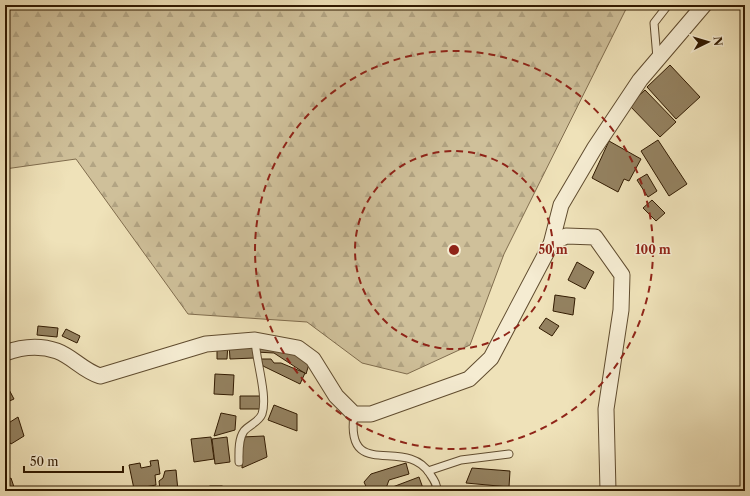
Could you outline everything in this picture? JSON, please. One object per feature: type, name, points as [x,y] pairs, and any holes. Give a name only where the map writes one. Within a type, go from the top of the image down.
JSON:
[{"type":"street","points":[[5,353],[20,348],[41,348],[58,352],[88,372],[100,376],[206,344],[255,340],[298,348],[313,359],[336,396],[354,414],[371,414],[469,378],[491,358],[551,244],[561,205],[594,149],[640,80],[704,5]]},
{"type":"street","points":[[551,244],[566,236],[596,237],[622,276],[621,310],[606,409],[608,491]]},
{"type":"lane","points":[[657,61],[654,23],[668,5]]},
{"type":"lane","points":[[238,462],[241,436],[262,413],[264,393],[256,357],[255,340]]},
{"type":"lane","points":[[354,414],[352,427],[355,442],[360,450],[366,454],[403,456],[425,467],[437,485],[437,491]]},
{"type":"lane","points":[[428,472],[461,460],[509,454]]},
{"type":"green space","points":[[5,5],[628,5],[504,254],[470,345],[407,374],[362,363],[307,322],[188,314],[76,159],[5,169]]},
{"type":"building","points":[[670,65],[700,97],[676,119],[647,87]]},
{"type":"building","points":[[645,90],[676,122],[660,137],[629,105]]},
{"type":"building","points":[[658,140],[687,184],[669,196],[641,151]]},
{"type":"building","points":[[609,141],[641,159],[629,181],[624,179],[618,192],[592,178]]},
{"type":"building","points":[[647,174],[657,191],[648,197],[637,180]]},
{"type":"building","points":[[652,200],[665,213],[656,221],[643,208]]},
{"type":"building","points":[[577,262],[594,272],[585,289],[568,280]]},
{"type":"building","points":[[555,295],[575,298],[573,315],[553,311]]},
{"type":"building","points":[[546,318],[559,326],[552,336],[539,328]]},
{"type":"building","points":[[38,326],[58,328],[57,337],[37,335]]},
{"type":"building","points":[[66,329],[80,336],[77,343],[62,336]]},
{"type":"building","points":[[257,341],[286,346],[310,361],[306,374],[274,353],[256,352]]},
{"type":"building","points":[[217,343],[228,343],[227,359],[217,359]]},
{"type":"building","points":[[254,343],[254,358],[230,359],[229,344]]},
{"type":"building","points":[[261,359],[271,359],[274,363],[281,363],[305,373],[300,384],[263,366]]},
{"type":"building","points":[[215,374],[234,375],[233,395],[214,394]]},
{"type":"building","points":[[6,384],[14,399],[5,403],[5,385]]},
{"type":"building","points":[[240,396],[261,396],[262,409],[240,409]]},
{"type":"building","points":[[274,405],[297,414],[297,431],[268,420]]},
{"type":"building","points":[[221,413],[236,416],[235,430],[214,436]]},
{"type":"building","points":[[18,417],[24,436],[11,444],[5,437],[7,424]]},
{"type":"building","points":[[264,436],[267,457],[242,468],[242,437]]},
{"type":"building","points":[[211,437],[214,459],[194,462],[191,439]]},
{"type":"building","points":[[227,437],[230,462],[215,464],[212,439]]},
{"type":"building","points":[[158,460],[160,474],[155,475],[156,485],[134,489],[129,465],[140,463],[141,468],[151,466],[150,461]]},
{"type":"building","points":[[406,463],[409,474],[389,480],[385,491],[368,491],[364,482],[371,474]]},
{"type":"building","points":[[472,468],[510,471],[509,487],[466,483]]},
{"type":"building","points":[[176,470],[178,491],[160,490],[159,481],[163,478],[165,471]]},
{"type":"building","points":[[419,477],[424,491],[391,491],[390,488]]},
{"type":"building","points":[[11,478],[15,490],[5,491],[5,481]]},
{"type":"building","points":[[210,486],[222,486],[222,491],[210,491]]}]
